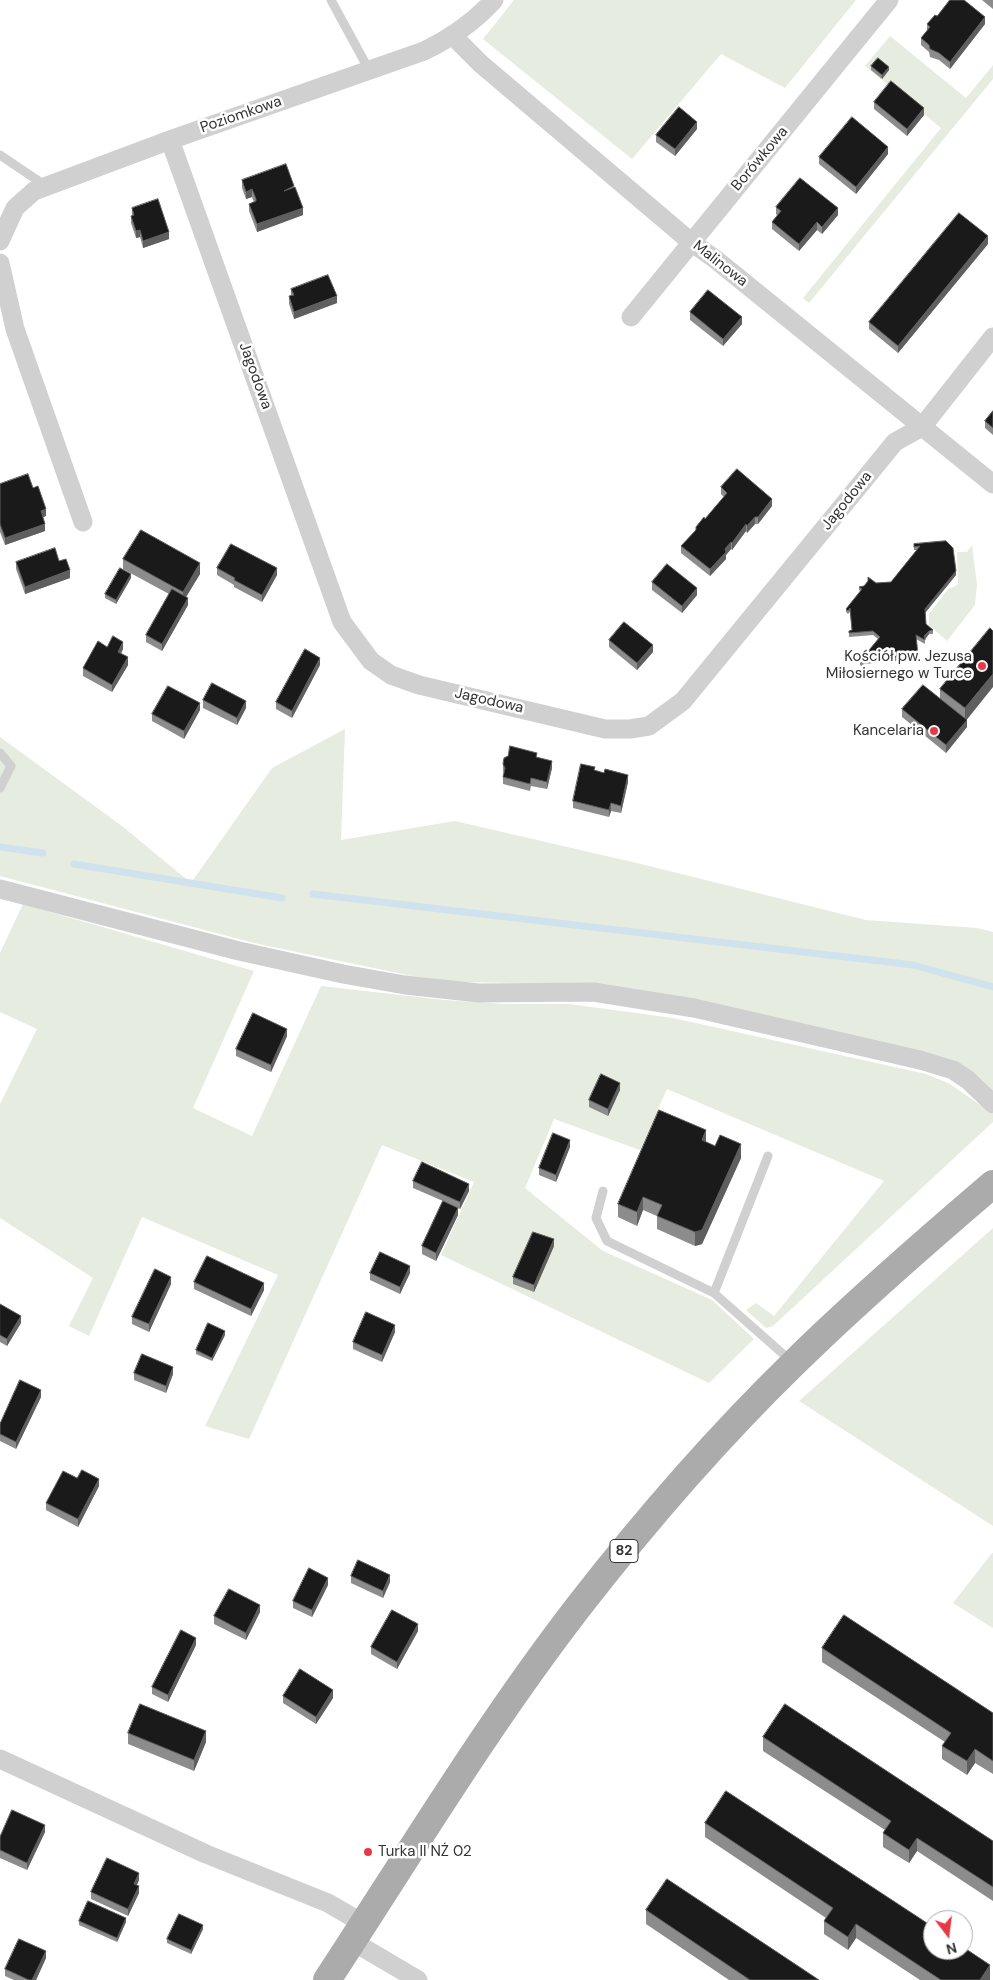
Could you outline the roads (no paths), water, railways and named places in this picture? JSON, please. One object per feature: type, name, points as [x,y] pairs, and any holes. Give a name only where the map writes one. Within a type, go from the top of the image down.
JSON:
[{"type":"main road","name":"82","points":[[327,1980],[501,1714],[579,1606],[708,1452],[794,1363],[898,1266],[993,1184]]},
{"type":"street","name":"Poziomkowa","points":[[0,241],[15,208],[34,191],[170,140],[424,51],[453,36],[481,14],[494,0]]},
{"type":"street","name":"Borówkowa","points":[[631,317],[889,0]]},
{"type":"street","name":"Malinowa","points":[[453,36],[481,64],[691,242],[715,259],[993,484]]},
{"type":"street","name":"Jagodowa","points":[[170,140],[342,622],[371,661],[391,675],[419,685],[605,729],[630,729],[649,726],[683,701],[895,442],[922,427],[993,338]]},
{"type":"street","points":[[0,262],[15,329],[83,522]]},
{"type":"street","points":[[0,889],[239,951],[343,974],[405,985],[479,993],[593,992],[694,1008],[920,1060],[953,1070],[968,1080],[993,1104]]},
{"type":"street","points":[[0,1759],[206,1854],[328,1903],[358,1933],[418,1980]]},
{"type":"lane","points":[[331,0],[369,70]]},
{"type":"lane","points":[[0,155],[46,186]]},
{"type":"lane","points":[[0,753],[11,766],[0,788]]},
{"type":"lane","points":[[714,1292],[768,1156]]},
{"type":"lane","points":[[603,1191],[596,1218],[607,1241],[714,1292],[794,1363]]},
{"type":"waterway","points":[[0,847],[43,853]]},
{"type":"waterway","points":[[74,864],[282,898]]},
{"type":"waterway","points":[[313,894],[913,965],[993,987]]},
{"type":"place","name":"Kościół pw. Jezusa Miłosiernego w Turce","points":[[982,666]]},
{"type":"place","name":"Kancelaria","points":[[934,731]]},
{"type":"place","name":"Turka II NŻ 02","points":[[368,1852]]}]
